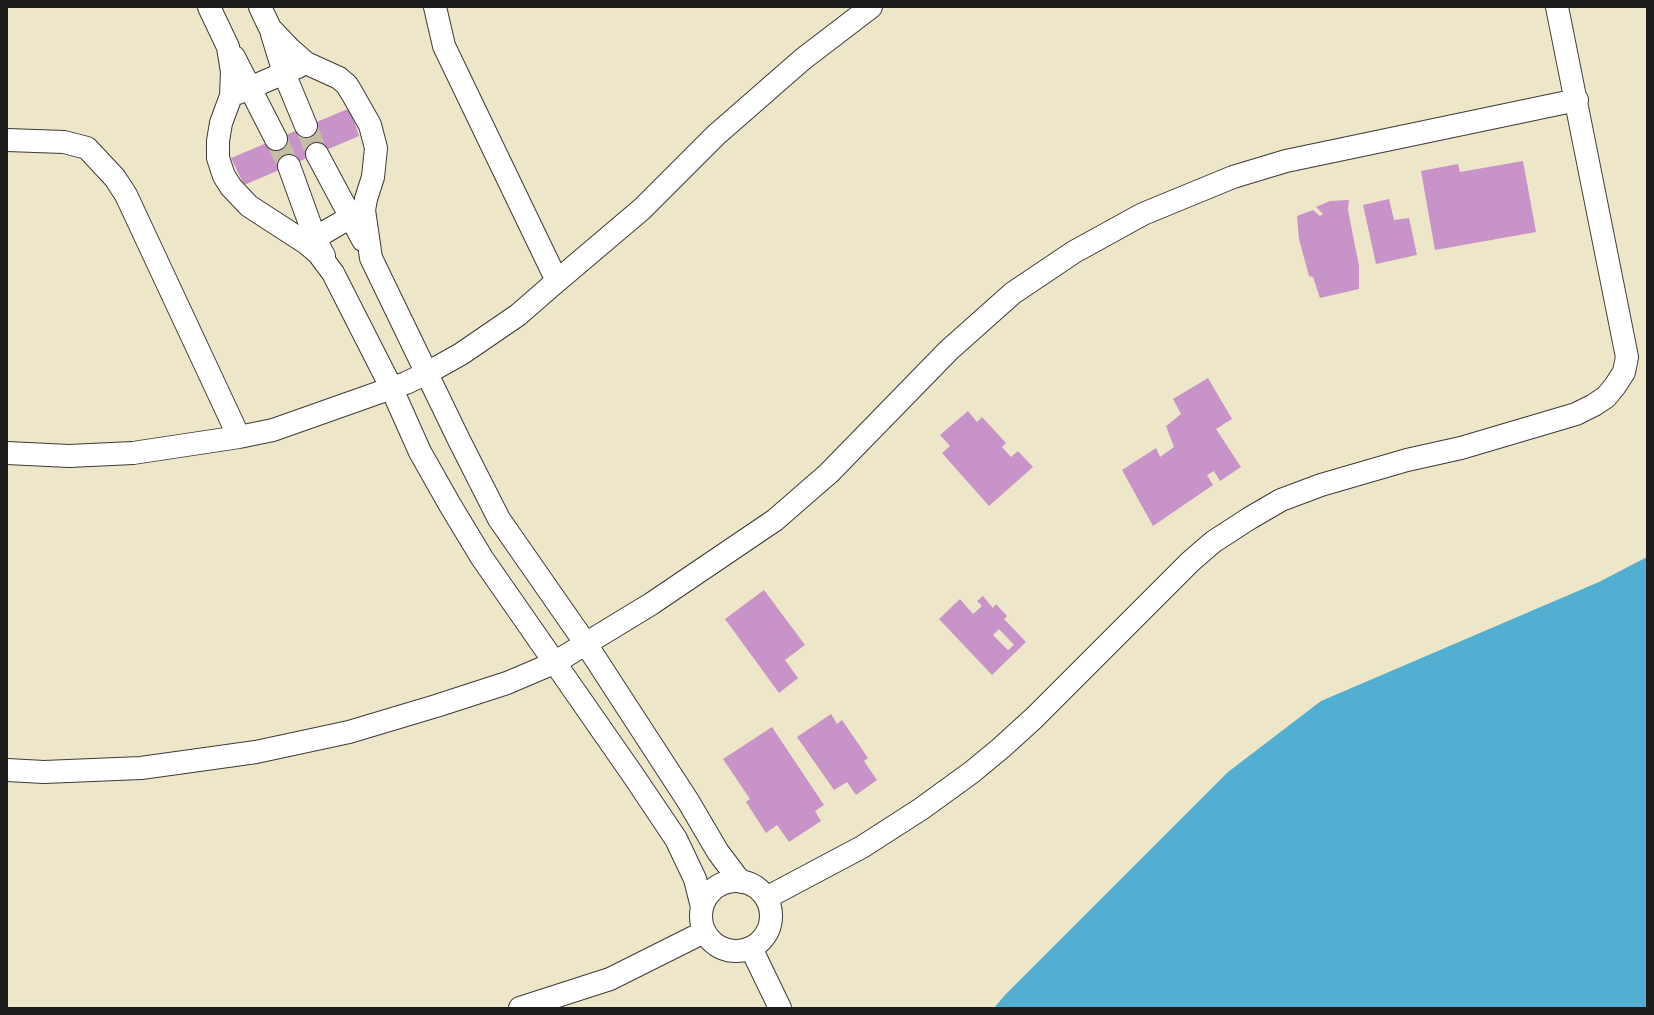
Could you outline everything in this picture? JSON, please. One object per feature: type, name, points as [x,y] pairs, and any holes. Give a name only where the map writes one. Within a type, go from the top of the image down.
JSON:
[{"type":"street","points":[[209,7],[276,139]]},
{"type":"street","points":[[260,7],[270,28],[284,73],[306,126]]},
{"type":"street","points":[[435,7],[444,46],[557,281]]},
{"type":"street","points":[[7,453],[69,456],[133,453],[239,437],[273,430],[427,373],[461,354],[518,315],[642,209],[716,135],[803,59],[871,7]]},
{"type":"street","points":[[766,898],[862,847],[922,808],[990,757],[1078,676],[1137,613],[1190,562],[1213,542],[1239,524],[1281,500],[1321,485],[1407,460],[1461,448],[1576,414],[1606,397],[1624,372],[1627,357],[1577,100],[1557,7]]},
{"type":"street","points":[[270,28],[306,63],[328,72],[347,85],[370,125],[376,148],[373,177],[366,199],[358,214],[310,240]]},
{"type":"street","points":[[228,47],[232,72],[231,96],[221,123],[218,141],[218,158],[224,176],[231,187],[249,206],[310,240]]},
{"type":"street","points":[[231,96],[306,63]]},
{"type":"street","points":[[7,770],[44,772],[141,768],[256,752],[356,730],[507,683],[554,663],[651,604],[775,520],[829,473],[949,350],[1013,293],[1088,244],[1143,214],[1233,177],[1286,161],[1577,100]]},
{"type":"street","points":[[7,140],[64,142],[87,148],[115,178],[126,195],[239,437]]},
{"type":"street","points":[[317,154],[358,214],[371,258],[499,519],[586,644],[688,801],[718,852],[742,882]]},
{"type":"street","points":[[289,166],[310,240],[334,273],[420,452],[482,558],[676,839],[695,878],[702,907]]},
{"type":"street","points":[[732,881],[752,885],[760,890],[766,898],[770,909],[771,920],[767,932],[760,941],[751,948],[740,951],[730,951],[719,947],[710,941],[704,932],[701,915],[702,907],[706,898],[713,890],[722,884],[732,881]]},
{"type":"street","points":[[520,1008],[610,979],[704,932]]},
{"type":"street","points":[[751,948],[780,1008]]},
{"type":"water","points":[[1647,557],[1647,1008],[994,1008],[1005,995],[1228,772],[1321,701],[1599,582]]},
{"type":"building","points":[[350,108],[359,136],[244,185],[231,158]]},
{"type":"building","points":[[1523,161],[1536,232],[1435,250],[1421,171],[1458,164],[1460,172]]},
{"type":"building","points":[[1389,199],[1394,220],[1409,218],[1417,255],[1376,264],[1363,205]]},
{"type":"building","points":[[1349,200],[1348,210],[1359,266],[1359,289],[1320,298],[1313,277],[1309,276],[1299,239],[1297,216],[1313,210],[1320,216],[1323,214],[1316,207],[1330,201]]},
{"type":"building","points":[[1208,378],[1232,419],[1216,429],[1241,467],[1220,481],[1214,471],[1207,475],[1213,485],[1153,526],[1122,470],[1156,448],[1160,457],[1174,447],[1166,426],[1181,414],[1173,399]]},
{"type":"building","points":[[968,411],[977,422],[982,417],[1006,443],[1002,447],[1011,457],[1018,451],[1033,467],[989,506],[942,453],[950,446],[940,435]]},
{"type":"building","points":[[764,590],[805,645],[785,660],[798,678],[779,693],[725,619]]},
{"type":"building","points":[[983,596],[993,608],[996,604],[1007,616],[1004,619],[1026,642],[992,675],[939,619],[960,599],[973,614],[982,606],[977,601]],"holes":[[[999,629],[1014,645],[1008,650],[993,635]]]},
{"type":"building","points":[[831,714],[837,724],[842,720],[868,758],[864,761],[877,780],[856,795],[847,782],[834,790],[797,737]]},
{"type":"building","points":[[772,727],[824,805],[815,811],[821,821],[789,842],[777,825],[766,833],[746,802],[750,799],[723,759]]},
{"type":"tunnel","points":[[306,126],[317,154]]},
{"type":"tunnel","points":[[276,139],[289,166]]}]
